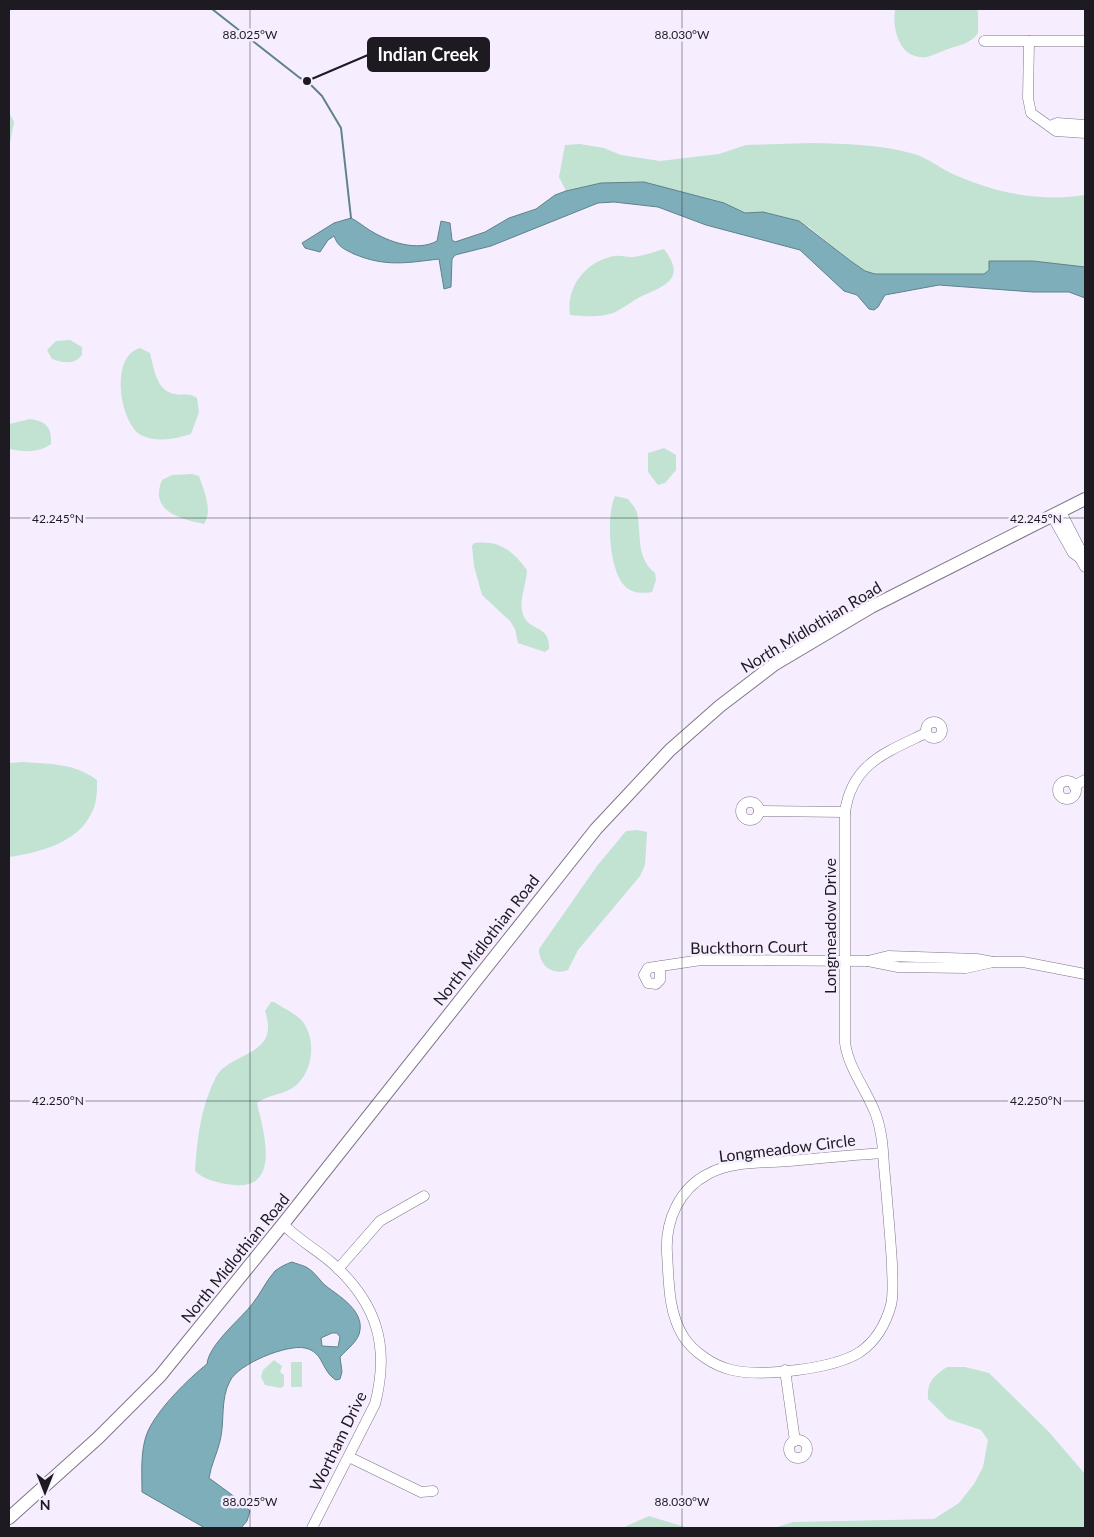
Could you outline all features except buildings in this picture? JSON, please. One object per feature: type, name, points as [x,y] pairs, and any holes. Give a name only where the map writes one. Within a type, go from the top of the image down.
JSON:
[{"type":"main road","name":"North Midlothian Road","points":[[9,1518],[98,1438],[160,1376],[283,1224],[571,859],[620,801],[670,750],[720,706],[775,664],[870,607],[1085,499]]},
{"type":"street","points":[[984,41],[1085,41]]},
{"type":"street","points":[[1028,41],[1029,107],[1033,115],[1060,132],[1085,133]]},
{"type":"street","points":[[1050,126],[1057,123],[1085,125]]},
{"type":"street","points":[[1057,514],[1080,549],[1083,562]]},
{"type":"street","name":"Longmeadow Drive","points":[[883,1152],[876,1114],[846,1053],[844,961],[845,812],[850,789],[861,770],[896,747],[926,733]]},
{"type":"street","points":[[1074,786],[1085,780]]},
{"type":"street","points":[[759,811],[845,812]]},
{"type":"street","name":"Buckthorn Court","points":[[660,966],[701,960],[868,961],[887,966],[966,968],[993,962],[1023,962],[1085,974]]},
{"type":"street","name":"Longmeadow Circle","points":[[883,1152],[893,1287],[888,1314],[875,1338],[862,1351],[848,1359],[823,1366],[786,1370],[731,1370],[704,1357],[684,1338],[674,1319],[669,1294],[666,1242],[673,1212],[694,1182],[723,1168],[883,1152]]},
{"type":"street","points":[[338,1269],[380,1221],[424,1196]]},
{"type":"street","name":"Wortham Drive","points":[[283,1224],[338,1269],[354,1285],[369,1307],[378,1330],[382,1362],[380,1384],[375,1404],[312,1528]]},
{"type":"street","points":[[786,1370],[795,1441]]},
{"type":"street","points":[[349,1457],[421,1492],[433,1491]]},
{"type":"green space","points":[[895,9],[975,9],[978,11],[978,33],[972,40],[964,44],[926,57],[917,57],[909,53],[899,41],[894,17]]},
{"type":"green space","points":[[9,112],[14,122],[9,148]]},
{"type":"green space","points":[[811,143],[863,145],[901,151],[919,156],[950,173],[986,187],[1003,191],[1052,197],[1085,195],[1085,267],[996,261],[984,274],[875,274],[865,271],[852,262],[809,227],[786,218],[763,212],[745,213],[724,203],[601,183],[566,191],[559,177],[565,145],[580,144],[604,148],[621,155],[660,161],[719,154],[746,145]]},
{"type":"green space","points":[[664,249],[671,259],[673,268],[673,274],[665,285],[608,315],[570,315],[569,305],[574,287],[578,279],[592,265],[613,256],[633,257]]},
{"type":"green space","points":[[70,340],[82,347],[82,355],[72,362],[52,359],[47,350],[56,341]]},
{"type":"green space","points":[[140,348],[150,353],[157,378],[164,388],[175,394],[189,395],[197,398],[199,412],[191,434],[159,440],[141,435],[134,428],[123,404],[121,376],[124,363],[130,354]]},
{"type":"green space","points":[[30,419],[47,426],[51,444],[31,451],[9,449],[9,424]]},
{"type":"green space","points":[[664,448],[676,455],[676,470],[665,483],[658,485],[648,472],[648,453]]},
{"type":"green space","points":[[192,474],[199,476],[207,500],[208,513],[204,524],[169,512],[163,506],[160,499],[159,491],[162,480],[172,475]]},
{"type":"green space","points":[[615,496],[628,499],[636,511],[640,545],[644,560],[655,573],[656,580],[652,592],[640,593],[632,591],[623,584],[618,576],[610,541],[610,516]]},
{"type":"green space","points":[[474,543],[491,543],[505,548],[527,570],[522,612],[527,622],[544,632],[547,636],[549,649],[545,652],[518,643],[515,629],[510,621],[482,595],[474,566],[472,546]]},
{"type":"green space","points":[[23,762],[62,765],[80,770],[97,780],[96,798],[93,810],[85,824],[67,839],[32,853],[9,857],[9,763]]},
{"type":"green space","points":[[637,830],[647,832],[645,865],[640,876],[578,950],[568,970],[557,971],[548,968],[541,960],[539,949],[597,866],[626,831]]},
{"type":"green space","points":[[271,1002],[297,1016],[308,1030],[311,1050],[307,1069],[297,1084],[289,1090],[257,1103],[263,1127],[266,1156],[264,1168],[259,1178],[249,1184],[234,1185],[213,1181],[195,1171],[203,1111],[216,1077],[232,1062],[252,1052],[266,1037],[268,1026],[265,1011]]},
{"type":"green space","points":[[274,1360],[282,1366],[280,1372],[284,1375],[284,1386],[281,1388],[265,1385],[261,1377],[263,1370]]},
{"type":"green space","points":[[291,1362],[302,1362],[302,1387],[291,1387]]},
{"type":"green space","points":[[947,1367],[965,1367],[989,1373],[1049,1432],[1085,1474],[1085,1528],[774,1528],[793,1522],[934,1519],[959,1503],[974,1484],[983,1467],[988,1440],[981,1430],[948,1419],[928,1399],[930,1383],[938,1373]]},
{"type":"green space","points":[[649,1516],[688,1528],[622,1528]]},
{"type":"water","points":[[644,182],[724,203],[745,213],[763,212],[799,221],[852,262],[865,271],[875,274],[984,274],[989,270],[989,261],[1033,261],[1085,267],[1085,298],[1069,292],[1033,292],[939,285],[885,295],[878,307],[874,310],[869,309],[857,295],[844,291],[800,250],[706,225],[658,207],[614,202],[598,203],[491,246],[455,255],[452,259],[451,287],[444,289],[439,259],[406,263],[376,261],[344,249],[337,243],[334,236],[328,240],[320,252],[305,248],[302,243],[334,223],[351,218],[386,239],[412,246],[421,246],[437,241],[441,221],[450,223],[452,240],[455,242],[485,232],[509,218],[536,209],[555,195],[566,191],[601,183]]},
{"type":"water","points":[[292,1262],[309,1269],[326,1286],[349,1304],[358,1316],[360,1323],[359,1334],[340,1357],[342,1372],[340,1379],[336,1380],[331,1376],[316,1353],[305,1348],[297,1348],[275,1352],[252,1362],[230,1381],[225,1395],[219,1446],[209,1478],[239,1500],[250,1511],[247,1521],[241,1528],[205,1528],[142,1492],[142,1461],[145,1438],[153,1422],[166,1404],[207,1364],[213,1348],[253,1303],[275,1271]],"holes":[[[337,1333],[340,1337],[338,1347],[322,1346],[321,1338]]]},
{"type":"waterway","points":[[212,9],[300,78],[307,81],[322,96],[341,128],[351,218]]},
{"type":"place","name":"Indian Creek","points":[[307,81]]}]
